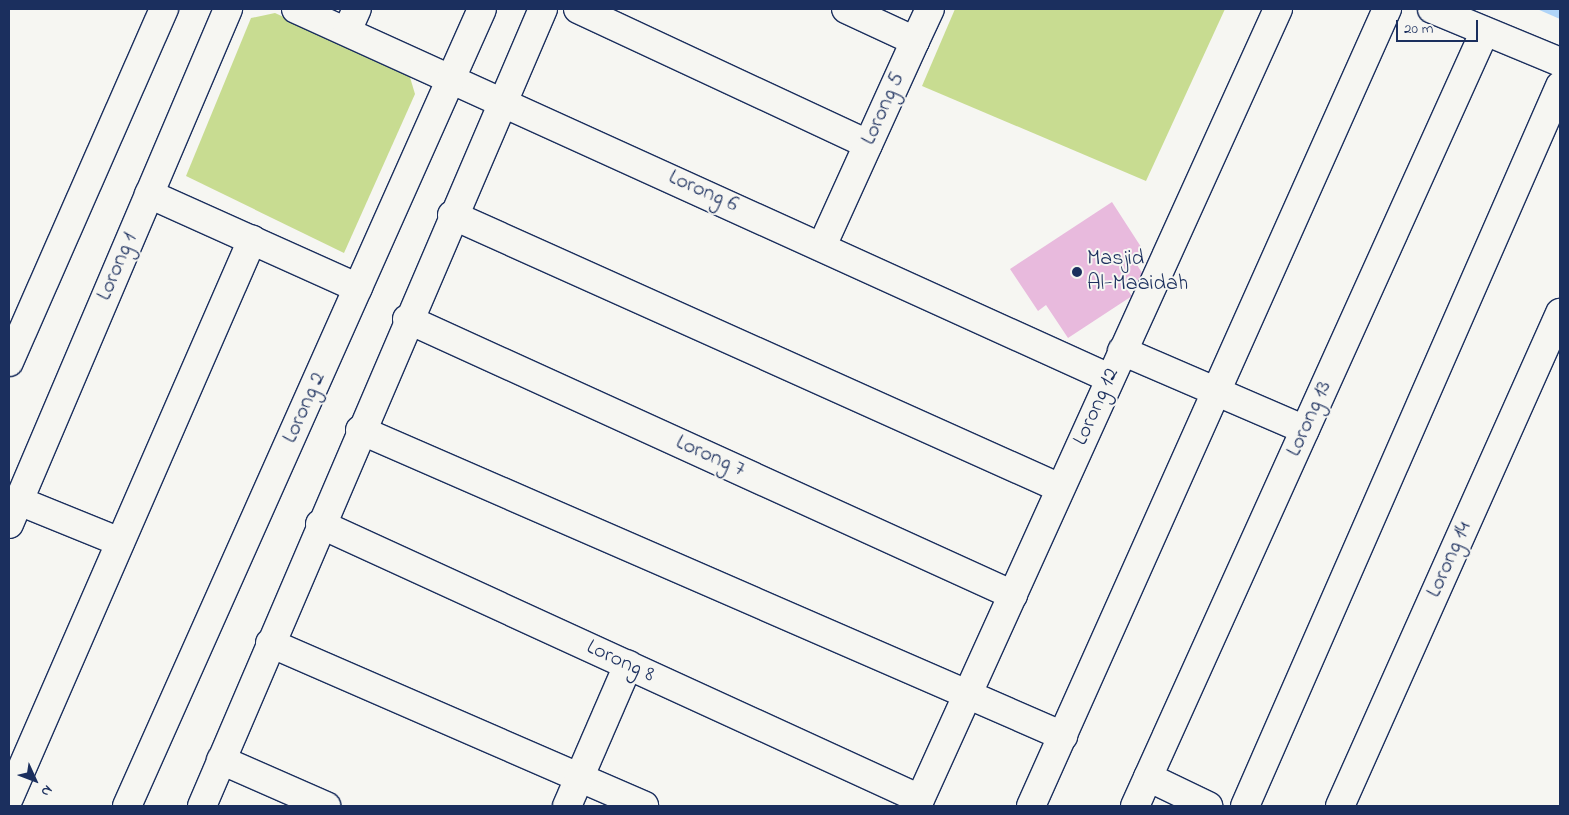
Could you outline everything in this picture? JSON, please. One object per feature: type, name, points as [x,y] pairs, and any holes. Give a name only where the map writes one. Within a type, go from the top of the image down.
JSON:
[{"type":"street","points":[[9,362],[164,9]]},
{"type":"street","name":"Lorong 1","points":[[14,513],[228,9]]},
{"type":"street","name":"Lorong 6","points":[[296,9],[352,20],[452,79],[1109,378]]},
{"type":"street","name":"Lorong 2","points":[[127,806],[482,9]]},
{"type":"street","points":[[202,806],[407,319],[542,9]]},
{"type":"street","points":[[578,9],[868,144]]},
{"type":"street","points":[[846,9],[915,41]]},
{"type":"street","name":"Lorong 5","points":[[822,246],[930,9]]},
{"type":"street","name":"Lorong 12","points":[[919,803],[1109,378],[1278,9]]},
{"type":"street","points":[[1031,806],[1218,392],[1387,9]]},
{"type":"street","points":[[1432,9],[1560,62]]},
{"type":"street","name":"Lorong 13","points":[[1135,806],[1485,32]]},
{"type":"street","points":[[1245,806],[1560,86]]},
{"type":"street","points":[[149,194],[358,288]]},
{"type":"street","points":[[452,215],[1060,488]]},
{"type":"street","points":[[9,798],[252,240]]},
{"type":"street","name":"Lorong 14","points":[[1340,806],[1560,313]]},
{"type":"street","name":"Lorong 7","points":[[407,319],[1013,595]]},
{"type":"street","points":[[1122,350],[1305,430]]},
{"type":"street","points":[[360,430],[1063,736]]},
{"type":"street","points":[[14,513],[120,542]]},
{"type":"street","name":"Lorong 8","points":[[320,524],[628,665],[919,803]]},
{"type":"street","points":[[270,643],[644,806]]},
{"type":"street","points":[[567,806],[628,665]]},
{"type":"street","points":[[222,760],[326,806]]},
{"type":"street","points":[[1148,777],[1208,806]]},
{"type":"green space","points":[[955,9],[1225,9],[1146,181],[922,86]]},
{"type":"green space","points":[[275,13],[409,74],[415,94],[344,253],[186,176],[251,18]]},
{"type":"water","points":[[1537,9],[1560,9],[1560,19]]},
{"type":"building","name":"Masjid Al-Maaidah","points":[[1112,202],[1143,250],[1134,260],[1144,276],[1126,288],[1132,296],[1068,338],[1046,305],[1038,311],[1010,269]]},
{"type":"place","name":"Masjid Al-Maaidah","points":[[1077,272]]}]
